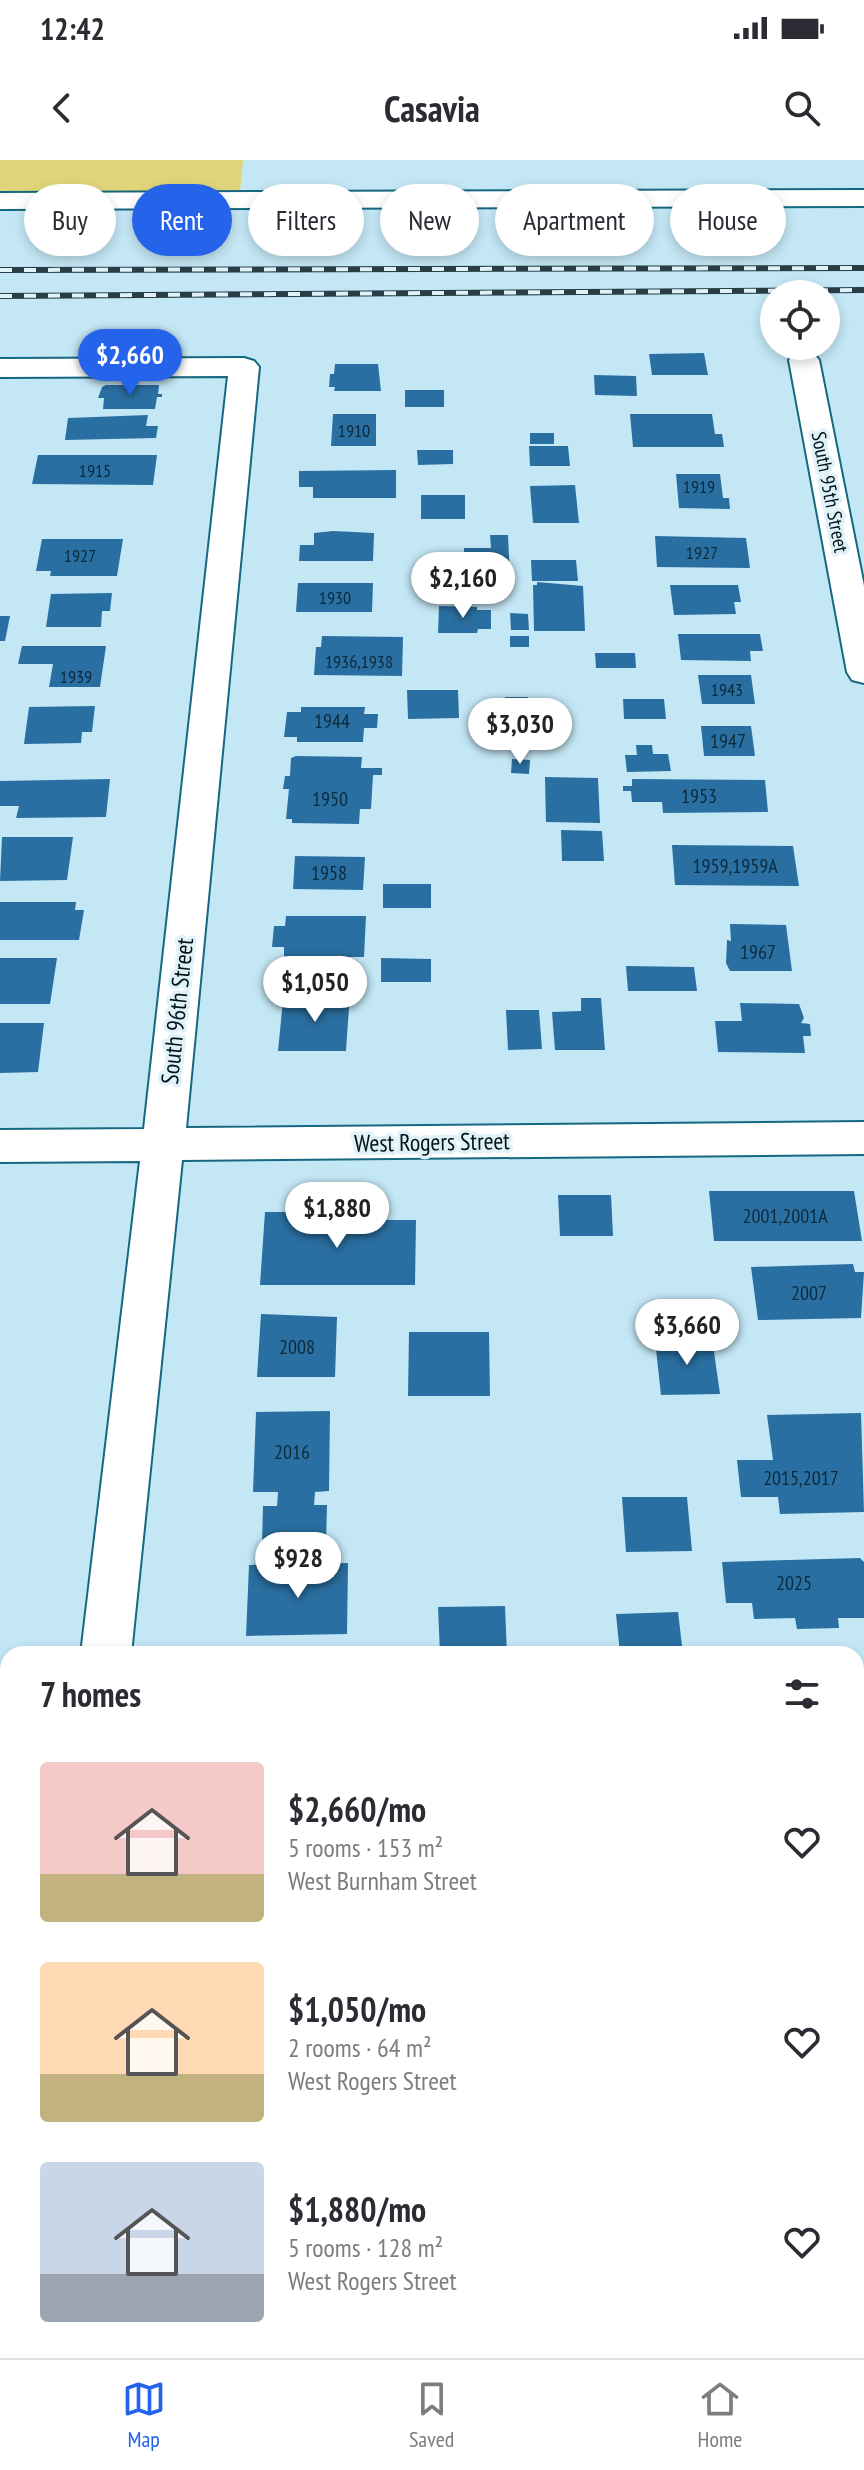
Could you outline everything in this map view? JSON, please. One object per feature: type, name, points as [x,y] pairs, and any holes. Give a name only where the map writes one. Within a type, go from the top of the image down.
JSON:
[{"type":"street","points":[[0,201],[864,198]]},
{"type":"street","name":"South 95th Street","points":[[804,360],[864,672]]},
{"type":"street","name":"South 96th Street","points":[[0,368],[244,367],[107,1646]]},
{"type":"street","name":"West Rogers Street","points":[[0,1146],[864,1138]]},
{"type":"shaded area","points":[[0,160],[243,160],[240,191],[232,191],[232,184],[132,184],[132,192],[116,192],[116,184],[24,184],[24,193],[0,193]]},
{"type":"building","points":[[704,353],[708,375],[652,375],[649,354]]},
{"type":"building","points":[[335,364],[378,364],[381,391],[334,391],[335,387],[329,387]]},
{"type":"building","points":[[594,375],[636,376],[637,396],[595,395]]},
{"type":"building","points":[[106,385],[159,385],[158,394],[162,397],[157,397],[155,409],[103,409],[104,398],[98,398]]},
{"type":"building","points":[[405,390],[444,390],[444,407],[405,407]]},
{"type":"building","points":[[333,414],[376,414],[376,446],[331,446]]},
{"type":"building","points":[[630,414],[712,414],[715,434],[722,434],[724,447],[633,447]]},
{"type":"building","points":[[148,415],[146,426],[158,426],[156,438],[65,440],[68,418]]},
{"type":"building","points":[[530,433],[554,433],[554,444],[530,444]]},
{"type":"building","points":[[529,446],[568,446],[570,466],[530,466]]},
{"type":"building","points":[[417,450],[453,450],[453,464],[418,465]]},
{"type":"building","points":[[38,455],[157,455],[153,485],[32,484]]},
{"type":"building","points":[[396,470],[396,498],[313,498],[313,487],[299,487],[299,471]]},
{"type":"building","points":[[676,474],[720,474],[723,498],[729,498],[730,509],[679,508]]},
{"type":"building","points":[[575,485],[579,523],[533,523],[530,486]]},
{"type":"building","points":[[421,495],[465,495],[465,519],[421,519]]},
{"type":"building","points":[[314,533],[374,533],[373,561],[299,561],[300,545],[314,545]]},
{"type":"building","points":[[490,535],[508,535],[510,578],[464,578],[464,548],[491,548]]},
{"type":"building","points":[[655,536],[746,538],[750,568],[657,567]]},
{"type":"building","points":[[42,539],[123,539],[117,576],[50,576],[51,571],[36,571]]},
{"type":"building","points":[[531,560],[576,560],[578,581],[532,581]]},
{"type":"building","points":[[537,582],[583,586],[585,631],[534,631],[533,585]]},
{"type":"building","points":[[298,583],[373,583],[372,612],[296,612]]},
{"type":"building","points":[[670,585],[738,585],[741,602],[734,602],[736,614],[674,615]]},
{"type":"building","points":[[112,593],[110,611],[102,611],[101,627],[46,627],[51,594]]},
{"type":"building","points":[[439,606],[491,610],[491,629],[478,629],[477,633],[438,633]]},
{"type":"building","points":[[510,613],[528,614],[529,630],[511,630]]},
{"type":"building","points":[[0,616],[10,616],[5,641],[0,641]]},
{"type":"building","points":[[678,634],[760,634],[763,651],[750,651],[751,661],[681,660]]},
{"type":"building","points":[[322,636],[403,637],[402,676],[314,675],[316,647],[321,647]]},
{"type":"building","points":[[510,636],[529,636],[529,647],[510,647]]},
{"type":"building","points":[[22,646],[106,646],[100,687],[49,687],[53,664],[18,664]]},
{"type":"building","points":[[595,653],[635,653],[636,668],[596,668]]},
{"type":"building","points":[[698,675],[751,675],[755,704],[702,704]]},
{"type":"building","points":[[407,690],[458,690],[459,718],[408,719]]},
{"type":"building","points":[[505,697],[528,697],[529,716],[506,717]]},
{"type":"building","points":[[623,699],[664,699],[666,719],[624,719]]},
{"type":"building","points":[[95,706],[92,732],[82,732],[81,743],[24,744],[29,707]]},
{"type":"building","points":[[301,707],[365,707],[364,714],[378,714],[377,728],[364,728],[363,742],[297,742],[297,737],[284,737],[287,712],[301,712]]},
{"type":"building","points":[[701,726],[751,726],[755,756],[704,756]]},
{"type":"building","points":[[636,745],[652,745],[653,754],[668,754],[671,771],[627,772],[625,755],[637,755]]},
{"type":"building","points":[[362,757],[361,768],[382,768],[382,775],[373,775],[371,809],[360,809],[359,824],[292,823],[292,819],[286,819],[289,789],[283,789],[285,776],[290,776],[291,758]]},
{"type":"building","points":[[512,759],[530,760],[529,774],[511,773]]},
{"type":"building","points":[[545,777],[598,778],[600,823],[546,822]]},
{"type":"building","points":[[110,779],[106,817],[16,818],[19,806],[0,806],[0,781]]},
{"type":"building","points":[[632,779],[765,780],[768,812],[663,813],[662,802],[632,802],[631,791],[623,791],[623,786],[632,786]]},
{"type":"building","points":[[561,830],[602,831],[604,861],[562,861]]},
{"type":"building","points":[[2,837],[73,837],[67,880],[0,881]]},
{"type":"building","points":[[672,845],[793,846],[799,886],[675,885]]},
{"type":"building","points":[[295,856],[365,857],[363,890],[293,889]]},
{"type":"building","points":[[383,884],[431,884],[431,908],[383,908]]},
{"type":"building","points":[[0,902],[76,902],[75,910],[84,910],[79,940],[0,940]]},
{"type":"building","points":[[286,916],[366,916],[364,957],[284,957],[284,947],[272,947],[274,926],[285,926]]},
{"type":"building","points":[[730,924],[786,925],[792,971],[730,971],[726,963],[727,940],[731,941]]},
{"type":"building","points":[[0,958],[57,958],[50,1004],[0,1004]]},
{"type":"building","points":[[381,958],[431,959],[431,982],[381,982]]},
{"type":"building","points":[[626,966],[694,967],[697,991],[628,991]]},
{"type":"building","points":[[313,993],[350,993],[346,1051],[278,1051],[283,1000],[312,1001]]},
{"type":"building","points":[[581,998],[601,998],[605,1050],[555,1050],[552,1012],[581,1011]]},
{"type":"building","points":[[740,1003],[799,1004],[804,1018],[801,1023],[810,1024],[811,1036],[803,1036],[805,1053],[718,1052],[715,1021],[742,1021]]},
{"type":"building","points":[[506,1010],[539,1010],[542,1049],[508,1050]]},
{"type":"building","points":[[0,1023],[44,1023],[38,1072],[0,1073]]},
{"type":"building","points":[[709,1191],[854,1191],[862,1241],[714,1241]]},
{"type":"building","points":[[558,1195],[611,1195],[613,1236],[560,1236]]},
{"type":"building","points":[[265,1212],[342,1212],[341,1220],[416,1220],[415,1285],[260,1285]]},
{"type":"building","points":[[853,1264],[855,1272],[864,1272],[861,1318],[758,1320],[751,1267]]},
{"type":"building","points":[[261,1314],[337,1317],[335,1377],[257,1377]]},
{"type":"building","points":[[409,1332],[489,1332],[490,1396],[408,1396]]},
{"type":"building","points":[[712,1338],[720,1394],[661,1395],[655,1340]]},
{"type":"building","points":[[330,1411],[329,1491],[315,1492],[314,1505],[327,1505],[326,1543],[262,1544],[263,1506],[277,1506],[278,1492],[253,1492],[256,1412]]},
{"type":"building","points":[[861,1413],[864,1512],[780,1514],[778,1497],[741,1497],[737,1460],[773,1460],[767,1415]]},
{"type":"building","points":[[622,1497],[687,1497],[692,1551],[626,1552]]},
{"type":"building","points":[[860,1558],[864,1562],[864,1618],[838,1618],[839,1628],[797,1629],[795,1618],[754,1619],[752,1603],[726,1603],[722,1562]]},
{"type":"building","points":[[348,1563],[347,1634],[246,1636],[249,1565]]},
{"type":"building","points":[[505,1606],[507,1646],[440,1646],[438,1607]]},
{"type":"building","points":[[678,1612],[682,1646],[619,1646],[616,1614]]},
{"type":"railway","points":[[0,270],[864,268]]},
{"type":"railway","points":[[0,296],[864,290]]}]
